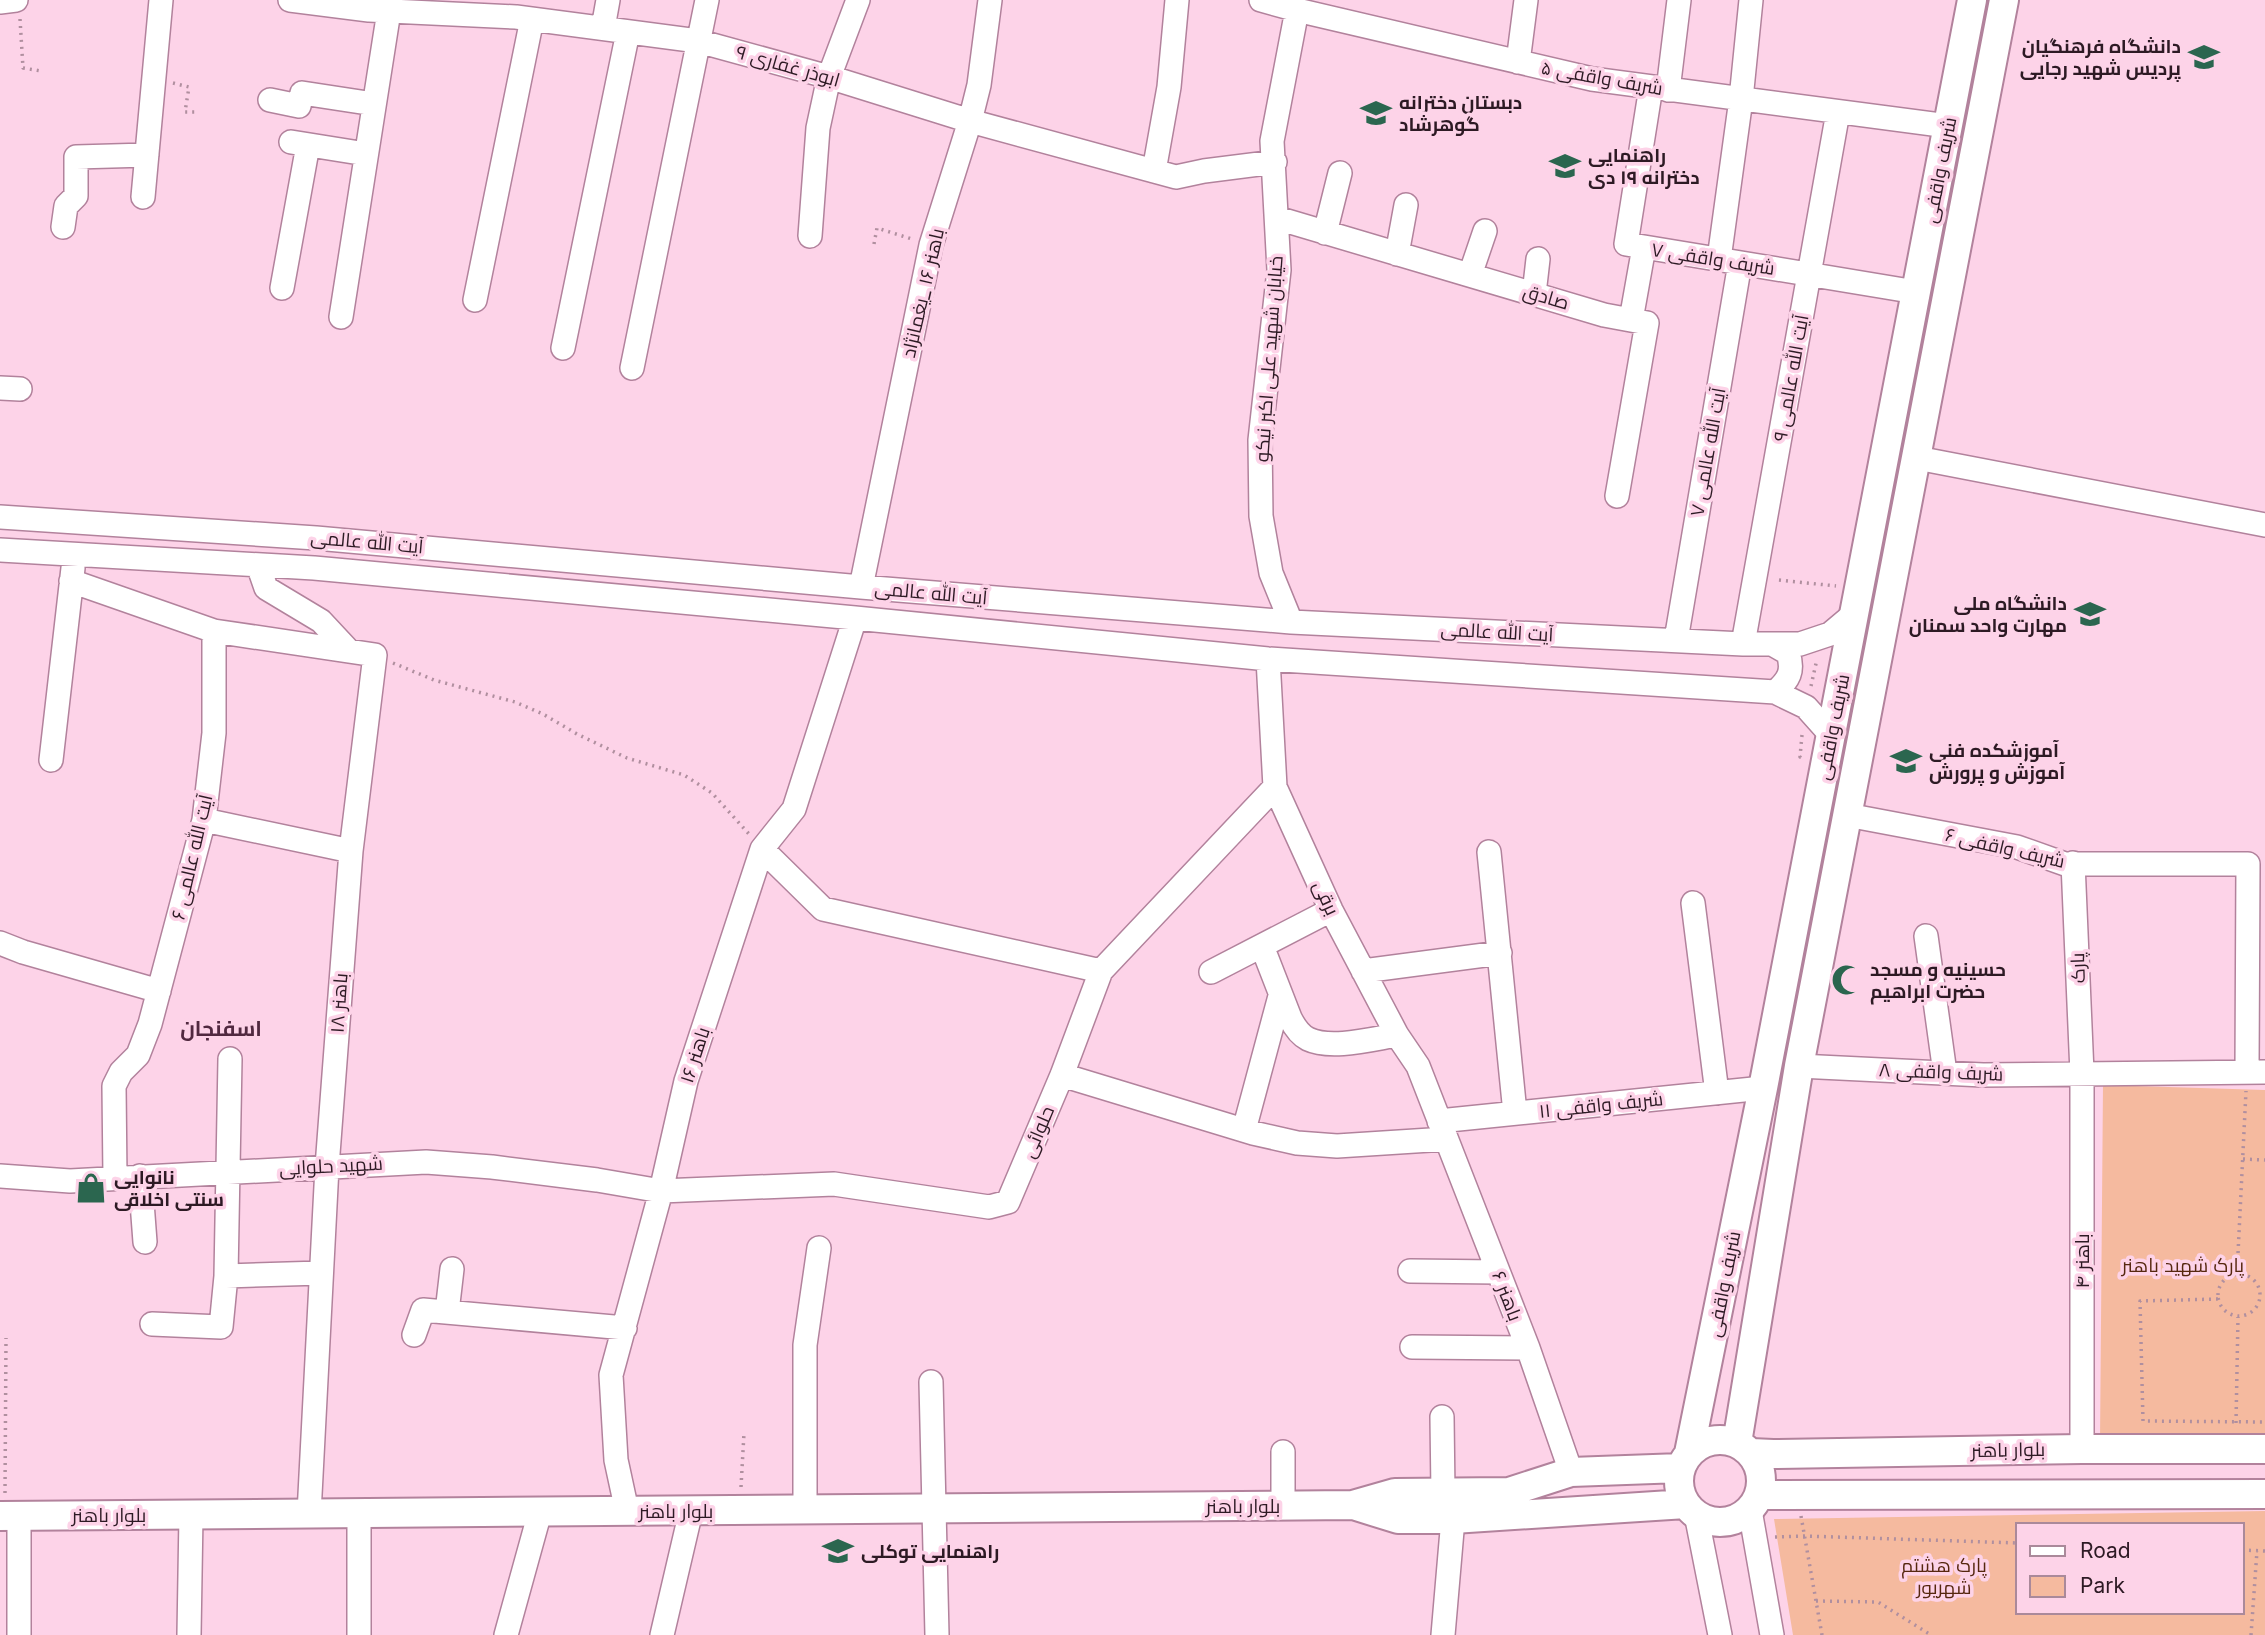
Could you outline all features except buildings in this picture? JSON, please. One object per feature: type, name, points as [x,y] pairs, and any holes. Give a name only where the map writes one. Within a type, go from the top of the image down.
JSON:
[{"type":"main road","name":"شریف واقفی","points":[[1685,1461],[1763,1088],[1972,0]]},
{"type":"main road","name":"شریف واقفی","points":[[1744,1448],[1799,1066],[2004,0]]},
{"type":"main road","points":[[1948,126],[1979,132]]},
{"type":"main road","points":[[1720,1440],[1744,1448],[1759,1465],[1762,1480],[1754,1502],[1733,1520],[1714,1522],[1691,1509],[1679,1487],[1685,1461],[1703,1443],[1712,1441],[1720,1440]]},
{"type":"main road","name":"بلوار باهنر","points":[[1744,1448],[1773,1454],[2082,1448],[2265,1450]]},
{"type":"main road","name":"بلوار باهنر","points":[[1353,1506],[1395,1493],[1509,1492],[1571,1472],[1685,1461]]},
{"type":"main road","points":[[1754,1502],[1798,1495],[2265,1494]]},
{"type":"main road","name":"بلوار باهنر","points":[[8,1516],[1353,1506],[1398,1518],[1453,1519],[1691,1509]]},
{"type":"street","points":[[143,197],[161,0]]},
{"type":"street","name":"ابوذر غفاری ۹","points":[[290,0],[388,11],[414,6],[698,41],[829,77],[970,121],[1176,177],[1275,162]]},
{"type":"street","points":[[603,28],[608,0]]},
{"type":"street","points":[[632,368],[707,0]]},
{"type":"street","points":[[810,236],[818,128],[829,77],[858,0]]},
{"type":"street","name":"باهنر ۱۶ _یغمانژاد","points":[[861,587],[931,245],[979,85],[990,0]]},
{"type":"street","points":[[1154,171],[1168,87],[1177,0]]},
{"type":"street","name":"شریف واقفی ۵","points":[[1261,0],[1297,10],[1337,10],[1518,62],[1592,79],[1948,126]]},
{"type":"street","points":[[1518,62],[1526,0]]},
{"type":"street","points":[[1660,88],[1679,0]]},
{"type":"street","name":"آیت الله عالمی ۷","points":[[1676,640],[1730,261],[1751,0]]},
{"type":"street","name":"خیابان شهید علی اکبر نیکو","points":[[1291,622],[1271,573],[1261,516],[1260,440],[1279,270],[1272,141],[1297,10]]},
{"type":"street","points":[[341,317],[388,11]]},
{"type":"street","points":[[475,300],[532,19]]},
{"type":"street","points":[[563,348],[628,32]]},
{"type":"street","name":"شریف واقفی ۷","points":[[1660,88],[1626,244],[1916,292]]},
{"type":"street","points":[[270,100],[299,106],[302,93],[374,104]]},
{"type":"street","name":"آیت الله عالمی ۹","points":[[1743,644],[1838,112]]},
{"type":"street","points":[[282,288],[300,143],[366,154]]},
{"type":"street","points":[[63,226],[66,206],[76,196],[76,157],[146,155]]},
{"type":"street","points":[[1325,233],[1340,173]]},
{"type":"street","points":[[1398,254],[1406,205]]},
{"type":"street","name":"صادق","points":[[1277,218],[1604,315],[1631,320]]},
{"type":"street","points":[[1470,275],[1485,231]]},
{"type":"street","points":[[1616,496],[1647,323],[1631,320],[1644,247]]},
{"type":"street","points":[[1534,294],[1538,259]]},
{"type":"street","points":[[1917,457],[2265,525]]},
{"type":"street","name":"آیت الله عالمی","points":[[0,517],[316,538],[1291,622],[1743,644],[1800,644],[1830,634],[1857,601]]},
{"type":"street","points":[[314,568],[316,538]]},
{"type":"street","name":"آیت الله عالمی","points":[[0,550],[314,568],[1268,659],[1775,692],[1806,707],[1831,735]]},
{"type":"street","points":[[51,760],[75,553]]},
{"type":"street","points":[[258,565],[267,588],[321,621],[349,651]]},
{"type":"street","points":[[71,581],[214,631],[375,655]]},
{"type":"street","name":"باهنر ۱۶","points":[[627,1511],[616,1460],[611,1375],[661,1191],[686,1081],[762,849],[794,809],[855,618]]},
{"type":"street","name":"آیت الله عالمی ۶","points":[[115,1178],[114,1086],[121,1072],[138,1055],[150,1024],[204,820],[214,733],[214,631]]},
{"type":"street","points":[[1772,644],[1788,653],[1791,670],[1790,677],[1775,692]]},
{"type":"street","name":"باهنر ۱۸","points":[[309,1514],[327,1167],[351,851],[375,655]]},
{"type":"street","name":"برقی","points":[[1268,659],[1275,787],[1331,910],[1397,1035],[1418,1066],[1443,1130]]},
{"type":"street","name":"حلوائی","points":[[661,1191],[834,1184],[989,1207],[1008,1202],[1062,1075],[1101,971],[1275,787]]},
{"type":"street","name":"شریف واقفی ۶","points":[[1847,815],[2017,847],[2065,864],[2248,864],[2256,923]]},
{"type":"street","points":[[204,820],[351,851]]},
{"type":"street","points":[[762,849],[823,909],[1101,971]]},
{"type":"street","points":[[1489,852],[1515,1113]]},
{"type":"street","name":"پارک","points":[[2073,863],[2082,1073]]},
{"type":"street","points":[[1693,903],[1717,1093]]},
{"type":"street","points":[[1212,972],[1331,910]]},
{"type":"street","points":[[2256,923],[2256,1071]]},
{"type":"street","points":[[1926,936],[1945,1073]]},
{"type":"street","points":[[0,943],[159,991]]},
{"type":"street","points":[[1262,946],[1280,996],[1296,1028],[1306,1038],[1326,1044],[1397,1035]]},
{"type":"street","points":[[1363,971],[1500,953]]},
{"type":"street","points":[[1244,1130],[1280,996]]},
{"type":"street","points":[[152,1324],[221,1327],[226,1276],[230,1059]]},
{"type":"street","name":"شریف واقفی ۸","points":[[1799,1066],[1983,1075],[2256,1071]]},
{"type":"street","name":"باهنر ۴","points":[[2082,1073],[2082,1448]]},
{"type":"street","name":"شریف واقفی ۱۱","points":[[1062,1075],[1244,1130],[1297,1143],[1337,1146],[1443,1130],[1515,1113],[1763,1088]]},
{"type":"street","name":"باهنر ۶","points":[[1443,1130],[1528,1348],[1571,1472]]},
{"type":"street","name":"شهید حلوایی","points":[[0,1176],[70,1181],[426,1162],[492,1167],[661,1191]]},
{"type":"street","points":[[140,1176],[145,1242]]},
{"type":"street","points":[[805,1510],[805,1345],[819,1248]]},
{"type":"street","points":[[447,1312],[452,1269]]},
{"type":"street","points":[[1410,1271],[1498,1272]]},
{"type":"street","points":[[226,1276],[321,1273]]},
{"type":"street","points":[[414,1335],[423,1310],[625,1328]]},
{"type":"street","points":[[1412,1346],[1528,1348]]},
{"type":"street","points":[[931,1382],[937,1635]]},
{"type":"street","points":[[1442,1417],[1443,1493]]},
{"type":"street","points":[[1283,1452],[1283,1506]]},
{"type":"street","points":[[1754,1502],[1755,1538],[1772,1635]]},
{"type":"street","points":[[1691,1509],[1720,1635]]},
{"type":"street","points":[[662,1635],[691,1511]]},
{"type":"street","points":[[506,1635],[540,1512]]},
{"type":"street","points":[[359,1513],[359,1635]]},
{"type":"street","points":[[189,1635],[191,1515]]},
{"type":"street","points":[[8,1516],[19,1635]]},
{"type":"street","points":[[1443,1635],[1453,1519]]},
{"type":"path","points":[[12,5],[22,36],[23,68],[41,71]]},
{"type":"path","points":[[154,78],[189,87],[185,112],[196,112]]},
{"type":"path","points":[[874,244],[877,228],[931,245]]},
{"type":"path","points":[[1779,580],[1857,601]]},
{"type":"path","points":[[375,655],[434,680],[522,705],[627,758],[684,775],[712,793],[762,849]]},
{"type":"path","points":[[2237,1274],[2243,1159],[2256,1071]]},
{"type":"path","points":[[2243,1159],[2265,1160]]},
{"type":"path","points":[[2237,1274],[2250,1277],[2263,1294],[2252,1312],[2238,1317],[2225,1311],[2218,1299],[2221,1285],[2237,1274]]},
{"type":"path","points":[[2218,1299],[2140,1301],[2143,1421],[2265,1422]]},
{"type":"path","points":[[2235,1449],[2238,1317]]},
{"type":"path","points":[[6,1338],[8,1516]]},
{"type":"path","points":[[740,1511],[744,1433]]},
{"type":"path","points":[[1798,1495],[1822,1635]]},
{"type":"path","points":[[1755,1538],[1805,1536],[2016,1543]]},
{"type":"path","points":[[2244,1550],[2265,1551]]},
{"type":"path","points":[[2251,1635],[2257,1551]]},
{"type":"path","points":[[1816,1601],[1878,1602],[1931,1635]]},
{"type":"green space","name":"پارک شهید باهنر","points":[[2103,1085],[2265,1090],[2265,1439],[2100,1442]]},
{"type":"green space","name":"پارک هشتم شهریور","points":[[2265,1511],[2265,1635],[1793,1635],[1774,1519]]},
{"type":"place","name":"دانشگاه فرهنگیان پردیس شهید رجایی","points":[[2204,57]]},
{"type":"place","name":"دبستان دخترانه گوهرشاد","points":[[1376,113]]},
{"type":"place","name":"راهنمایی دخترانه ۱۹ دی","points":[[1565,166]]},
{"type":"place","name":"دانشگاه ملی مهارت واحد سمنان","points":[[2090,614]]},
{"type":"place","name":"آموزشکده فنی آموزش و پرورش","points":[[1906,761]]},
{"type":"place","name":"حسینیه و مسجد حضرت ابراهیم","points":[[1847,980]]},
{"type":"place","name":"نانوایی سنتی اخلاقی","points":[[91,1188]]},
{"type":"place","name":"راهنمایی توکلی","points":[[838,1551]]},
{"type":"district","name":"اسفنجان","points":[[221,1028]]}]
